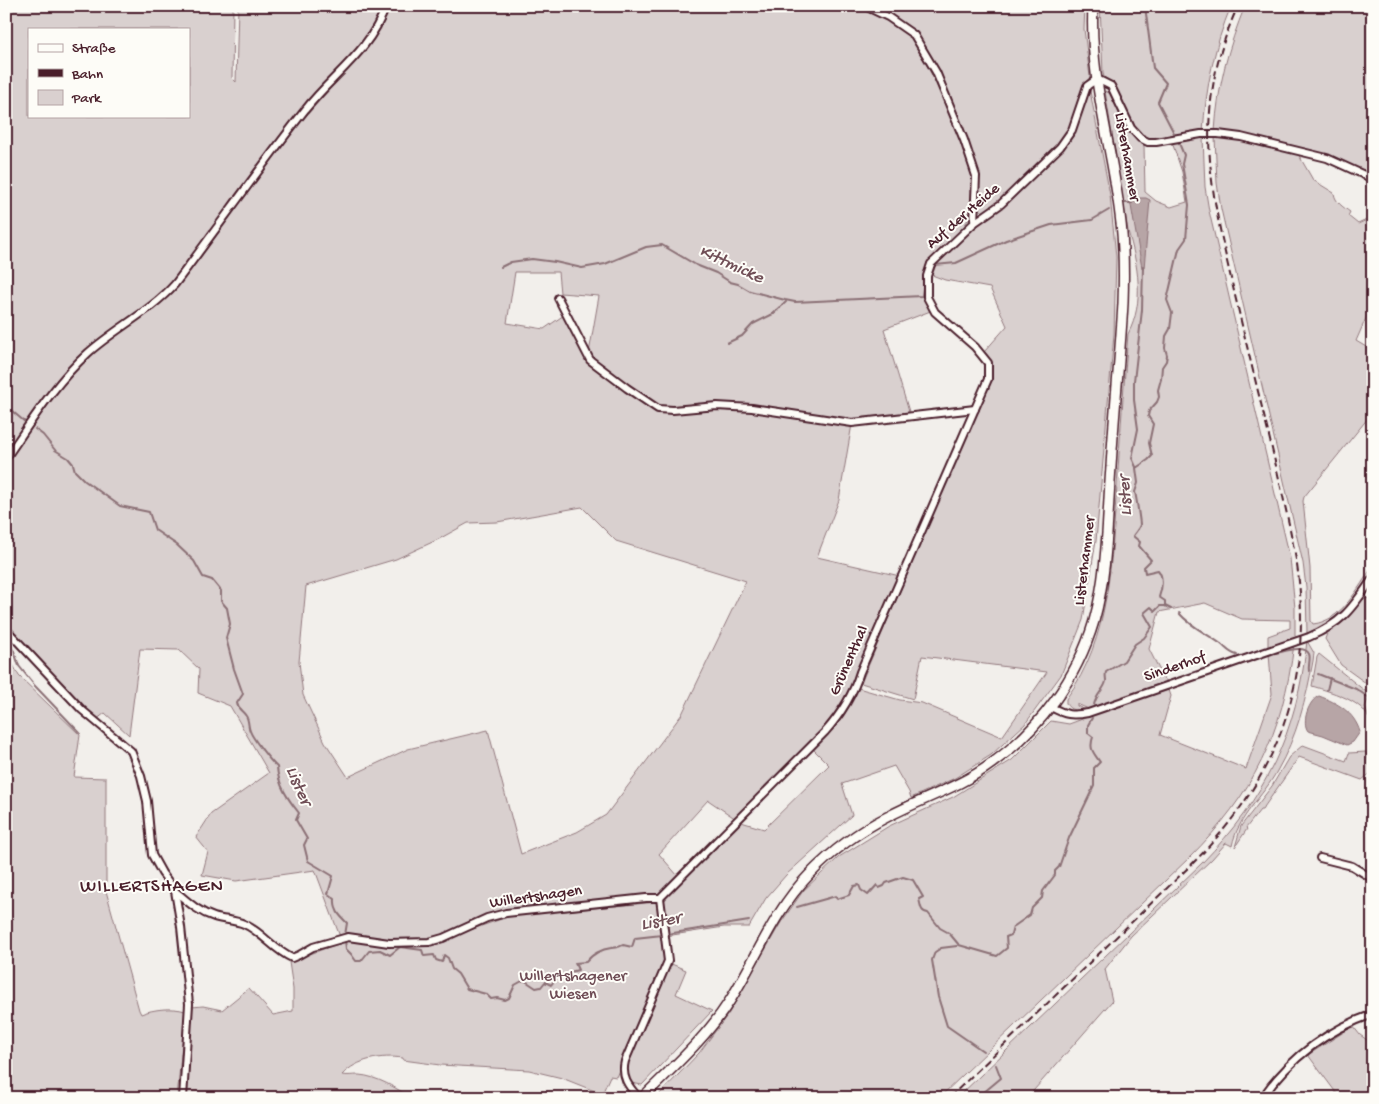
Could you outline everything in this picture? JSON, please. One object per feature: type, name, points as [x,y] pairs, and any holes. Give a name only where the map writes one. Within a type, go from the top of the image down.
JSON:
[{"type":"main road","name":"Listerhammer","points":[[640,1098],[713,1024],[729,1002],[786,903],[808,876],[830,855],[859,833],[889,816],[956,786],[990,766],[1024,737],[1051,706],[1080,659],[1094,620],[1105,554],[1121,340],[1124,263],[1120,215],[1097,79],[1093,6]]},
{"type":"street","points":[[6,458],[54,390],[89,352],[153,306],[175,284],[305,110],[365,46],[378,27],[386,6]]},
{"type":"street","points":[[865,6],[888,17],[914,35],[936,72],[964,140],[976,176],[974,223]]},
{"type":"street","points":[[1097,79],[1111,86],[1132,128],[1140,138],[1148,142],[1218,134],[1241,137],[1327,158],[1373,179]]},
{"type":"street","name":"Auf der Heide","points":[[975,409],[988,379],[988,363],[975,346],[935,312],[927,297],[927,276],[931,264],[974,223],[1001,204],[1060,147],[1072,130],[1087,86],[1097,79]]},
{"type":"street","points":[[558,298],[590,360],[658,409],[673,410],[717,406],[752,408],[852,423],[975,409]]},
{"type":"street","name":"Grünenthal","points":[[660,898],[841,714],[856,686],[860,672],[975,409]]},
{"type":"street","name":"Sinderhof","points":[[1051,706],[1062,713],[1072,716],[1088,713],[1309,637],[1334,624],[1349,612],[1373,578]]},
{"type":"street","points":[[6,629],[82,710],[131,751],[141,776],[147,801],[152,855],[175,891],[181,927],[189,1004],[183,1098]]},
{"type":"street","points":[[1320,858],[1352,866],[1373,879]]},
{"type":"street","name":"Willertshagen","points":[[175,891],[200,912],[243,923],[292,958],[344,937],[389,943],[429,942],[444,938],[487,918],[506,913],[660,898]]},
{"type":"street","points":[[640,1098],[628,1087],[623,1070],[627,1056],[668,961],[660,898]]},
{"type":"street","points":[[1262,1098],[1286,1068],[1308,1048],[1343,1025],[1373,1014]]},
{"type":"green space","points":[[6,6],[233,6],[232,78],[236,82],[238,6],[383,6],[375,27],[364,44],[325,86],[166,291],[87,351],[6,452]]},
{"type":"green space","name":"Willertshagener Wiesen","points":[[387,6],[861,6],[913,36],[963,140],[974,178],[974,198],[968,220],[960,232],[935,255],[924,275],[924,297],[933,310],[884,329],[910,415],[852,422],[717,404],[660,406],[648,401],[594,360],[589,353],[599,296],[560,293],[558,272],[515,272],[507,323],[544,329],[564,315],[587,358],[660,411],[717,409],[751,411],[852,424],[839,500],[817,557],[900,576],[839,712],[736,819],[708,800],[659,854],[678,876],[659,894],[579,905],[508,911],[444,939],[510,916],[657,902],[667,955],[664,967],[616,1077],[610,1076],[602,1094],[562,1078],[529,1070],[440,1065],[403,1060],[403,1058],[386,1057],[362,1062],[342,1075],[359,1075],[379,1080],[411,1098],[185,1098],[192,1007],[203,1006],[222,1010],[249,988],[273,1015],[293,1011],[293,989],[289,962],[342,942],[315,870],[236,881],[202,875],[208,852],[196,837],[211,814],[269,773],[230,706],[198,693],[199,669],[179,650],[140,649],[129,735],[105,713],[96,720],[83,709],[6,627],[6,462],[55,393],[89,355],[157,307],[177,285],[299,124],[374,39]],"holes":[[[582,507],[616,541],[746,581],[682,714],[606,815],[577,832],[521,854],[488,730],[408,749],[348,777],[325,742],[303,695],[299,662],[306,586],[396,559],[468,523],[497,522]]]},
{"type":"green space","points":[[869,6],[1085,6],[1084,29],[1090,77],[1084,84],[1069,130],[1056,146],[999,201],[984,212],[978,209],[979,176],[954,107],[937,72],[915,33]]},
{"type":"green space","points":[[1100,6],[1231,6],[1212,68],[1206,99],[1203,132],[1156,140],[1143,137],[1132,126],[1114,85],[1104,77]]},
{"type":"green space","points":[[1245,6],[1373,6],[1373,177],[1343,163],[1239,134],[1215,131],[1225,67]]},
{"type":"green space","points":[[1090,91],[1110,195],[1116,257],[1114,334],[1096,541],[1083,620],[1061,675],[1025,724],[991,755],[955,778],[911,798],[894,766],[842,784],[852,815],[786,875],[766,898],[749,927],[724,927],[666,936],[662,899],[738,821],[764,829],[829,765],[813,749],[843,717],[858,688],[900,700],[922,703],[1002,737],[1047,672],[922,656],[913,699],[861,683],[990,379],[991,363],[984,352],[1007,326],[990,288],[945,280],[932,275],[938,260],[975,226],[1001,207],[1068,140],[1086,93]]},
{"type":"green space","points":[[1105,91],[1113,95],[1132,131],[1144,145],[1145,192],[1156,201],[1171,207],[1187,202],[1182,172],[1172,142],[1203,137],[1205,187],[1209,211],[1290,558],[1295,608],[1295,638],[1268,648],[1268,636],[1290,628],[1290,620],[1242,619],[1205,603],[1159,612],[1149,649],[1164,679],[1167,681],[1166,685],[1091,710],[1077,704],[1077,706],[1085,710],[1077,710],[1067,706],[1066,699],[1081,675],[1092,650],[1106,597],[1113,541],[1128,334],[1137,309],[1138,296],[1135,257],[1128,231]]},
{"type":"green space","points":[[1215,137],[1238,139],[1297,152],[1313,180],[1334,193],[1338,202],[1350,212],[1348,216],[1358,224],[1373,217],[1373,302],[1356,341],[1373,351],[1373,412],[1304,497],[1310,568],[1311,621],[1313,624],[1323,622],[1341,610],[1373,566],[1373,573],[1353,601],[1338,617],[1307,633],[1306,587],[1303,563],[1221,209],[1217,183]]},
{"type":"green space","points":[[1373,598],[1373,712],[1370,686],[1341,665],[1325,639],[1328,631],[1341,621],[1362,599]]},
{"type":"green space","points":[[1307,641],[1314,653],[1313,661],[1304,704],[1290,745],[1277,771],[1245,816],[1235,835],[1232,846],[1226,843],[1212,859],[1131,936],[1105,969],[1112,1001],[1027,1098],[957,1098],[1202,863],[1244,813],[1261,788],[1275,762],[1286,734],[1302,674]]},
{"type":"green space","points":[[1294,644],[1282,706],[1273,734],[1262,761],[1248,786],[1231,810],[1190,857],[939,1098],[658,1098],[699,1053],[729,1013],[780,924],[803,891],[839,857],[889,826],[953,797],[1012,760],[1051,721],[1069,724],[1168,687],[1171,696],[1160,735],[1246,769],[1272,694],[1269,653]]},
{"type":"green space","points":[[6,652],[19,676],[80,735],[74,777],[106,778],[106,891],[139,1010],[141,1014],[163,1009],[185,1011],[177,1098],[6,1098]]},
{"type":"green space","points":[[1319,654],[1370,695],[1365,707],[1371,724],[1372,751],[1368,733],[1370,723],[1367,714],[1351,701],[1312,686]]},
{"type":"green space","points":[[1303,745],[1346,761],[1349,753],[1366,752],[1372,772],[1362,780],[1299,757],[1262,810],[1246,828],[1235,847],[1241,826],[1272,786],[1289,757]]},
{"type":"green space","points":[[669,963],[686,970],[676,994],[712,1011],[642,1085],[631,1083],[627,1075],[628,1064]]},
{"type":"green space","points":[[1353,1026],[1360,1035],[1373,1044],[1373,1098],[1340,1098],[1308,1055]]},
{"type":"shaded area","points":[[1136,198],[1150,200],[1144,268],[1142,268],[1130,200]]},
{"type":"shaded area","points":[[1319,696],[1339,705],[1354,719],[1360,732],[1353,742],[1347,745],[1308,731],[1305,722],[1307,712],[1315,698]]},
{"type":"waterway","name":"Lister","points":[[1145,6],[1153,68],[1166,83],[1158,102],[1175,135]]},
{"type":"waterway","name":"Lister","points":[[1094,705],[1105,684],[1106,672],[1124,661],[1135,644],[1144,638],[1152,627],[1144,613],[1151,607],[1155,611],[1160,606],[1165,606],[1165,601],[1159,597],[1162,583],[1160,573],[1158,570],[1145,573],[1144,567],[1151,560],[1139,546],[1140,542],[1133,536],[1140,525],[1135,492],[1138,483],[1136,468],[1152,456],[1149,443],[1153,424],[1148,416],[1149,411],[1159,397],[1158,390],[1162,367],[1167,355],[1165,348],[1166,336],[1170,329],[1172,313],[1167,300],[1179,249],[1186,239],[1189,205],[1182,164],[1184,155],[1178,141]]},
{"type":"waterway","name":"Kittmicke","points":[[1125,203],[1132,203]]},
{"type":"waterway","name":"Kittmicke","points":[[935,265],[956,263],[1006,240],[1051,225],[1092,220],[1109,210]]},
{"type":"waterway","name":"Kittmicke","points":[[501,267],[511,262],[532,259],[582,268],[605,264],[646,247],[662,245],[696,265],[750,291],[795,302],[922,296],[924,280]]},
{"type":"waterway","name":"Kittmicke","points":[[926,268],[928,261]]},
{"type":"waterway","points":[[1136,467],[1132,458],[1138,429],[1134,400],[1134,381],[1142,310],[1143,266]]},
{"type":"waterway","points":[[727,343],[742,336],[753,324],[773,314],[786,302]]},
{"type":"waterway","name":"Lister","points":[[6,406],[25,422]]},
{"type":"waterway","name":"Lister","points":[[35,429],[43,435],[55,450],[68,458],[73,464],[75,471],[85,481],[120,506],[149,512],[155,530],[177,545],[194,561],[203,577],[212,580],[221,591],[221,601],[227,608],[230,624],[226,638],[243,694],[237,703],[239,709],[245,714],[249,729],[255,739],[277,767],[287,797],[299,813],[296,820],[307,839],[304,845],[308,861],[333,876],[328,894],[335,899],[335,906],[347,923],[345,935]]},
{"type":"waterway","name":"Lister","points":[[1165,606],[1171,609]]},
{"type":"waterway","points":[[1179,613],[1194,626],[1237,655]]},
{"type":"waterway","points":[[6,642],[14,651],[19,666],[35,686],[80,733]]},
{"type":"waterway","points":[[1276,653],[1299,649],[1307,651],[1310,656],[1309,671]]},
{"type":"waterway","points":[[1318,674],[1356,689],[1368,697]]},
{"type":"waterway","points":[[1327,690],[1330,678]]},
{"type":"waterway","points":[[1372,704],[1373,709]]},
{"type":"waterway","name":"Lister","points":[[797,907],[836,896],[837,899],[849,895],[854,886],[859,885],[861,890],[868,895],[877,885],[879,888],[886,883],[903,877],[913,880],[923,897],[919,899],[922,910],[928,913],[940,928],[949,933],[959,945],[997,956],[1007,948],[1006,937],[1011,935],[1013,927],[1030,915],[1032,908],[1042,898],[1043,891],[1059,867],[1069,838],[1094,786],[1094,768],[1100,762],[1092,748],[1093,737],[1088,733],[1088,725],[1092,718]]},
{"type":"waterway","name":"Lister","points":[[667,934],[749,921]]},
{"type":"waterway","name":"Lister","points":[[345,940],[346,949],[356,961],[361,961],[369,951],[380,950],[390,955],[400,947],[422,950],[424,956],[434,955],[436,960],[442,962],[444,955],[448,958],[452,969],[458,974],[467,989],[486,994],[491,999],[505,1000],[509,998],[515,985],[524,980],[536,988],[541,987],[545,982],[551,985],[557,977],[566,978],[570,972],[578,970],[575,963],[586,962],[601,951],[623,945],[632,947],[635,938],[662,935]]},
{"type":"waterway","points":[[957,946],[941,948],[935,952],[932,960],[938,997],[947,1026],[983,1051]]},
{"type":"waterway","points":[[985,1098],[983,1093],[1001,1078],[996,1065]]},
{"type":"railway","points":[[949,1098],[1191,865],[1221,833],[1246,800],[1266,765],[1282,728],[1293,691],[1300,651],[1301,609],[1297,565],[1278,473],[1222,240],[1210,163],[1209,126],[1213,87],[1222,47],[1238,6]]},
{"type":"district","name":"WILLERTSHAGEN","points":[[152,887]]}]
